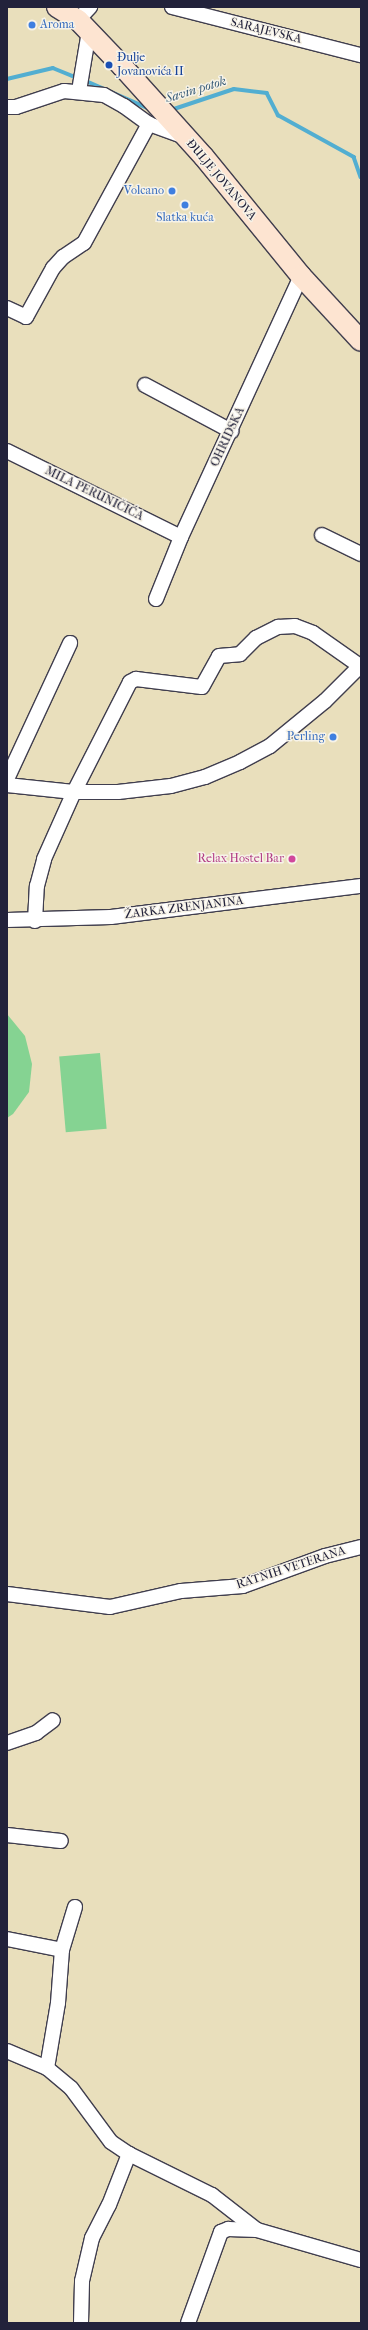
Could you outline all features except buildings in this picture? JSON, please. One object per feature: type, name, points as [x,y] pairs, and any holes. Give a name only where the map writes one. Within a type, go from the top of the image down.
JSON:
[{"type":"street","name":"ĐULJE JOVANOVA","points":[[58,7],[85,20],[301,276],[361,341]]},
{"type":"street","name":"SARAJEVSKA","points":[[172,7],[361,55]]},
{"type":"street","points":[[80,87],[84,61],[85,20]]},
{"type":"street","points":[[7,107],[16,107],[80,87],[104,95],[124,106],[149,124],[179,131]]},
{"type":"street","points":[[7,308],[26,317],[53,268],[63,257],[84,243],[149,124]]},
{"type":"street","name":"OHRIDSKA","points":[[156,599],[181,537],[232,431],[301,276]]},
{"type":"street","points":[[145,385],[232,431]]},
{"type":"street","name":"MILA PERUNIČIĆA","points":[[7,451],[181,537]]},
{"type":"street","points":[[322,535],[361,554]]},
{"type":"street","points":[[7,785],[74,792],[118,792],[171,786],[234,765],[283,737],[360,666],[313,633],[295,626],[278,627],[256,638],[240,654],[219,656],[202,687],[136,679],[130,682],[74,792],[41,871],[36,896],[35,921]]},
{"type":"street","points":[[7,780],[70,643]]},
{"type":"street","name":"ŽARKA ZRENJANINA","points":[[7,920],[35,921],[111,917],[361,886]]},
{"type":"street","name":"RATNIH VETERANA","points":[[7,1594],[110,1607],[181,1591],[243,1586],[325,1556],[361,1547]]},
{"type":"street","points":[[7,1743],[36,1733],[53,1720]]},
{"type":"street","points":[[7,1835],[61,1841]]},
{"type":"street","points":[[47,2068],[58,2003],[62,1950],[74,1907]]},
{"type":"street","points":[[7,1939],[62,1950]]},
{"type":"street","points":[[7,2052],[47,2068],[71,2088],[111,2142],[129,2154],[212,2195],[257,2230]]},
{"type":"street","points":[[81,2323],[82,2281],[92,2238],[109,2205],[129,2154]]},
{"type":"street","points":[[188,2323],[221,2232],[228,2229],[257,2230],[361,2260]]},
{"type":"green space","points":[[7,1014],[25,1036],[32,1064],[29,1092],[13,1114],[7,1118]]},
{"type":"green space","points":[[100,1053],[107,1129],[66,1132],[59,1057]]},
{"type":"waterway","name":"Savin potok","points":[[7,79],[53,68],[78,78]]},
{"type":"waterway","name":"Savin potok","points":[[84,80],[150,109]]},
{"type":"waterway","name":"Savin potok","points":[[171,110],[234,89],[267,93],[278,115],[354,157],[361,177]]},
{"type":"place","name":"Aroma","points":[[32,25]]},
{"type":"place","name":"Đulje Jovanovića II","points":[[109,65]]},
{"type":"place","name":"Volcano","points":[[172,191]]},
{"type":"place","name":"Slatka kuća","points":[[185,205]]},
{"type":"place","name":"Perling","points":[[333,737]]},
{"type":"place","name":"Relax Hostel Bar","points":[[292,859]]}]
